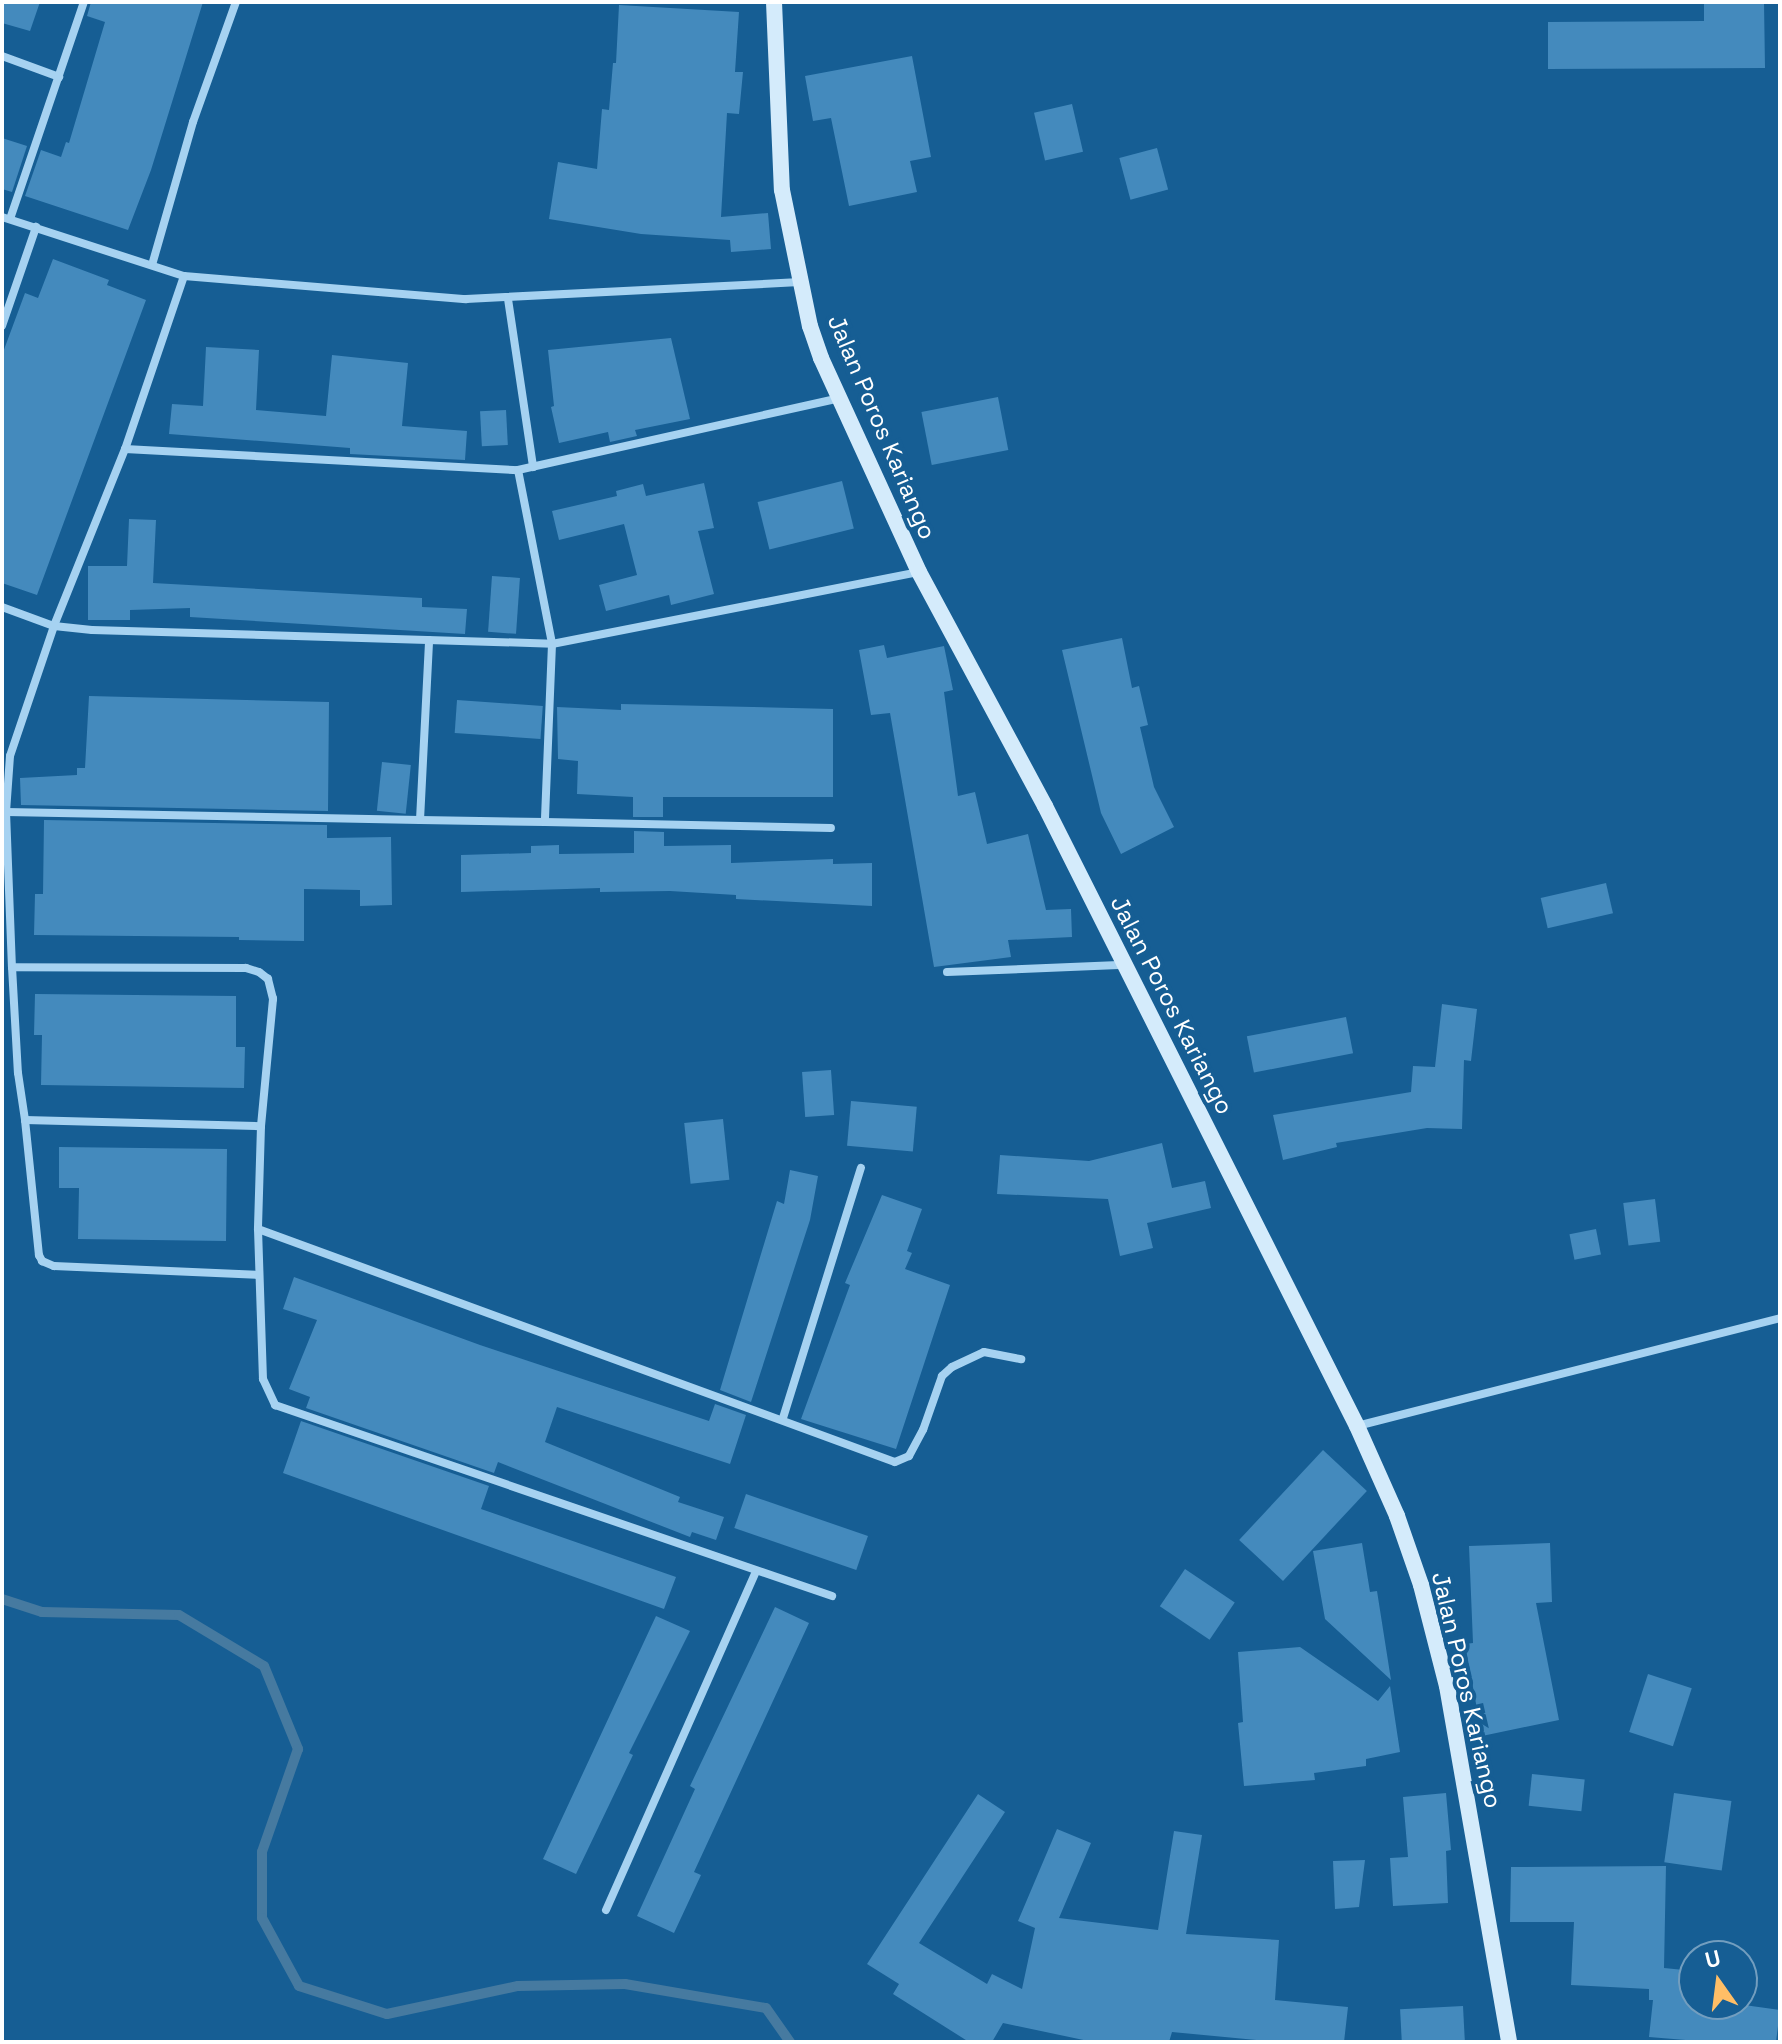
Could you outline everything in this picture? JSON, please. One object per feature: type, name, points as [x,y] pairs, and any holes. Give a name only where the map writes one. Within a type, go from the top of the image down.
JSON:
[{"type":"main road","name":"Jalan Poros Kariango","points":[[774,2],[778,158],[801,282],[817,347],[919,572],[1045,806],[1357,1426],[1402,1528],[1447,1686],[1509,2042]]},
{"type":"street","points":[[84,2],[6,218],[184,276],[466,299],[801,282]]},
{"type":"street","points":[[152,265],[193,122],[236,2]]},
{"type":"street","points":[[2,56],[59,77]]},
{"type":"street","points":[[2,326],[36,227]]},
{"type":"street","points":[[184,276],[125,449],[54,626],[15,735],[6,787],[6,812],[18,1073],[42,1261],[54,1266],[259,1275]]},
{"type":"street","points":[[508,299],[533,467]]},
{"type":"street","points":[[125,449],[518,470],[839,398]]},
{"type":"street","points":[[518,470],[552,644],[545,822]]},
{"type":"street","points":[[2,607],[54,626],[172,634],[552,644],[919,572]]},
{"type":"street","points":[[420,820],[429,640]]},
{"type":"street","points":[[6,812],[831,828]]},
{"type":"street","points":[[947,972],[1125,965]]},
{"type":"street","points":[[12,967],[246,968],[268,979],[273,999],[261,1126],[259,1275],[263,1379],[270,1399],[281,1410],[832,1596]]},
{"type":"street","points":[[25,1120],[261,1126]]},
{"type":"street","points":[[783,1418],[861,1168]]},
{"type":"street","points":[[258,1229],[901,1461],[909,1456],[923,1430],[942,1376],[952,1367],[984,1352],[1021,1359]]},
{"type":"street","points":[[1357,1426],[1780,1318]]},
{"type":"street","points":[[606,1910],[756,1572]]},
{"type":"building","points":[[2,2],[40,2],[30,31],[2,23]]},
{"type":"building","points":[[91,2],[203,2],[151,170],[128,230],[25,196],[41,150],[61,157],[66,142],[69,143],[105,22],[87,16]]},
{"type":"building","points":[[1704,2],[1764,2],[1765,68],[1548,69],[1548,22],[1704,21]]},
{"type":"building","points":[[619,5],[739,12],[735,72],[743,72],[739,114],[727,113],[721,217],[768,213],[771,249],[731,252],[730,240],[641,234],[549,219],[558,162],[597,169],[602,109],[609,110],[613,63],[616,63]]},
{"type":"building","points":[[912,56],[931,157],[910,161],[917,192],[849,206],[831,118],[813,121],[805,76]]},
{"type":"building","points":[[1072,104],[1083,152],[1045,161],[1034,113]]},
{"type":"building","points":[[2,138],[27,146],[12,192],[2,189]]},
{"type":"building","points":[[1157,148],[1168,190],[1130,200],[1119,158]]},
{"type":"building","points":[[53,259],[109,280],[107,285],[146,300],[37,595],[2,583],[2,355],[25,293],[38,298]]},
{"type":"building","points":[[671,338],[690,419],[635,430],[637,436],[610,442],[608,432],[559,443],[551,407],[554,406],[548,350]]},
{"type":"building","points":[[206,347],[259,350],[256,410],[326,416],[332,355],[408,363],[402,426],[467,431],[465,460],[350,454],[350,448],[169,434],[172,404],[203,406]]},
{"type":"building","points":[[998,397],[1008,450],[932,465],[921,412]]},
{"type":"building","points":[[506,410],[508,445],[482,446],[480,411]]},
{"type":"building","points":[[842,481],[854,529],[769,550],[758,502]]},
{"type":"building","points":[[704,483],[714,528],[698,531],[714,594],[671,605],[669,595],[606,611],[599,585],[637,575],[624,524],[559,540],[552,511],[617,496],[616,491],[643,484],[646,496]]},
{"type":"building","points":[[129,519],[156,520],[153,583],[422,598],[422,607],[467,609],[465,634],[190,617],[190,608],[130,610],[130,620],[88,620],[88,566],[127,566]]},
{"type":"building","points":[[492,576],[520,578],[516,634],[488,632]]},
{"type":"building","points":[[1122,638],[1132,688],[1139,686],[1148,725],[1140,727],[1154,787],[1174,827],[1121,854],[1101,813],[1062,650]]},
{"type":"building","points":[[884,645],[887,658],[944,646],[953,690],[944,692],[958,796],[975,792],[987,844],[1028,834],[1046,910],[1071,909],[1072,937],[1008,940],[1011,957],[934,967],[890,713],[871,715],[859,650]]},
{"type":"building","points":[[89,696],[329,702],[328,811],[21,805],[20,778],[77,775],[77,768],[85,768]]},
{"type":"building","points":[[457,700],[543,706],[540,739],[455,733]]},
{"type":"building","points":[[621,704],[833,709],[833,797],[663,797],[663,817],[633,817],[633,797],[577,794],[578,761],[558,759],[557,707],[621,710]]},
{"type":"building","points":[[382,762],[411,765],[406,814],[377,811]]},
{"type":"building","points":[[44,820],[327,825],[327,838],[391,837],[392,905],[360,906],[360,890],[304,889],[304,941],[239,940],[239,937],[34,935],[35,894],[43,894]]},
{"type":"building","points":[[634,831],[664,832],[664,846],[731,845],[731,863],[833,859],[833,864],[872,863],[872,906],[736,899],[736,895],[670,891],[600,892],[600,888],[461,892],[461,855],[531,853],[531,846],[559,845],[559,854],[634,853]]},
{"type":"building","points":[[1606,883],[1613,913],[1548,928],[1541,898]]},
{"type":"building","points":[[35,994],[236,996],[236,1047],[245,1047],[244,1088],[41,1085],[42,1035],[34,1035]]},
{"type":"building","points":[[1442,1004],[1477,1009],[1471,1061],[1464,1060],[1462,1129],[1427,1128],[1336,1143],[1337,1147],[1283,1160],[1273,1115],[1411,1092],[1413,1066],[1435,1067]]},
{"type":"building","points":[[1346,1017],[1353,1053],[1254,1073],[1247,1036]]},
{"type":"building","points":[[831,1070],[834,1115],[805,1117],[802,1072]]},
{"type":"building","points":[[851,1101],[917,1107],[913,1152],[847,1146]]},
{"type":"building","points":[[723,1119],[729,1180],[691,1184],[684,1123]]},
{"type":"building","points":[[1162,1143],[1172,1188],[1205,1181],[1211,1208],[1147,1223],[1153,1248],[1120,1256],[1108,1199],[997,1194],[1000,1155],[1089,1161]]},
{"type":"building","points":[[59,1147],[227,1149],[226,1241],[78,1239],[79,1188],[59,1188]]},
{"type":"building","points":[[790,1170],[818,1176],[810,1220],[751,1402],[720,1390],[777,1201],[784,1204]]},
{"type":"building","points":[[882,1195],[922,1209],[907,1251],[912,1253],[905,1269],[950,1285],[896,1449],[801,1419],[850,1285],[845,1283]]},
{"type":"building","points":[[1655,1199],[1660,1242],[1628,1246],[1623,1203]]},
{"type":"building","points":[[1596,1229],[1601,1255],[1574,1260],[1569,1234]]},
{"type":"building","points":[[294,1277],[480,1345],[709,1421],[715,1404],[746,1415],[730,1464],[557,1407],[545,1442],[680,1497],[678,1502],[724,1517],[716,1540],[692,1532],[690,1537],[498,1462],[494,1473],[306,1408],[310,1397],[289,1389],[317,1320],[283,1309]]},
{"type":"building","points":[[301,1421],[489,1486],[481,1509],[676,1577],[664,1609],[283,1473]]},
{"type":"building","points":[[1323,1450],[1367,1491],[1283,1581],[1239,1540]]},
{"type":"building","points":[[746,1494],[868,1536],[856,1570],[734,1528]]},
{"type":"building","points":[[1362,1543],[1370,1592],[1377,1591],[1391,1680],[1325,1619],[1313,1551]]},
{"type":"building","points":[[1550,1543],[1552,1602],[1536,1603],[1559,1720],[1482,1736],[1465,1644],[1473,1643],[1469,1546]]},
{"type":"building","points":[[1185,1569],[1235,1603],[1210,1640],[1160,1606]]},
{"type":"building","points":[[775,1607],[809,1623],[694,1872],[701,1875],[674,1933],[637,1916],[695,1789],[690,1786]]},
{"type":"building","points":[[656,1616],[690,1631],[629,1753],[633,1755],[576,1874],[543,1859]]},
{"type":"building","points":[[1300,1647],[1378,1701],[1390,1686],[1400,1752],[1366,1759],[1366,1766],[1314,1773],[1315,1780],[1244,1786],[1238,1723],[1243,1722],[1238,1652]]},
{"type":"building","points":[[1648,1674],[1692,1688],[1673,1746],[1629,1732]]},
{"type":"building","points":[[1532,1774],[1585,1780],[1581,1811],[1529,1806]]},
{"type":"building","points":[[1446,1793],[1451,1850],[1446,1851],[1448,1903],[1393,1906],[1390,1858],[1408,1857],[1403,1797]]},
{"type":"building","points":[[1674,1793],[1731,1801],[1722,1870],[1664,1862]]},
{"type":"building","points":[[978,1794],[1005,1812],[919,1943],[987,1984],[992,1974],[1022,1989],[1035,1928],[1018,1921],[1057,1829],[1091,1843],[1059,1918],[1158,1930],[1174,1831],[1202,1835],[1186,1934],[1279,1940],[1275,2000],[1348,2007],[1344,2042],[1276,2042],[1172,2032],[1169,2042],[1093,2042],[1003,2023],[992,2042],[969,2042],[893,1994],[899,1984],[867,1964]]},
{"type":"building","points":[[1365,1860],[1359,1907],[1335,1909],[1333,1861]]},
{"type":"building","points":[[1666,1866],[1664,1968],[1678,1969],[1678,2020],[1758,2020],[1758,2007],[1780,2010],[1776,2042],[1710,2042],[1649,2037],[1653,2000],[1649,2000],[1649,1989],[1571,1985],[1574,1922],[1510,1922],[1511,1867]]},
{"type":"building","points":[[1463,2006],[1465,2042],[1402,2042],[1400,2009]]},
{"type":"waterway","points":[[2,1599],[42,1612],[179,1615],[264,1666],[298,1749],[262,1852],[262,1918],[299,1986],[387,2014],[518,1986],[625,1984],[766,2008],[790,2042]]}]
